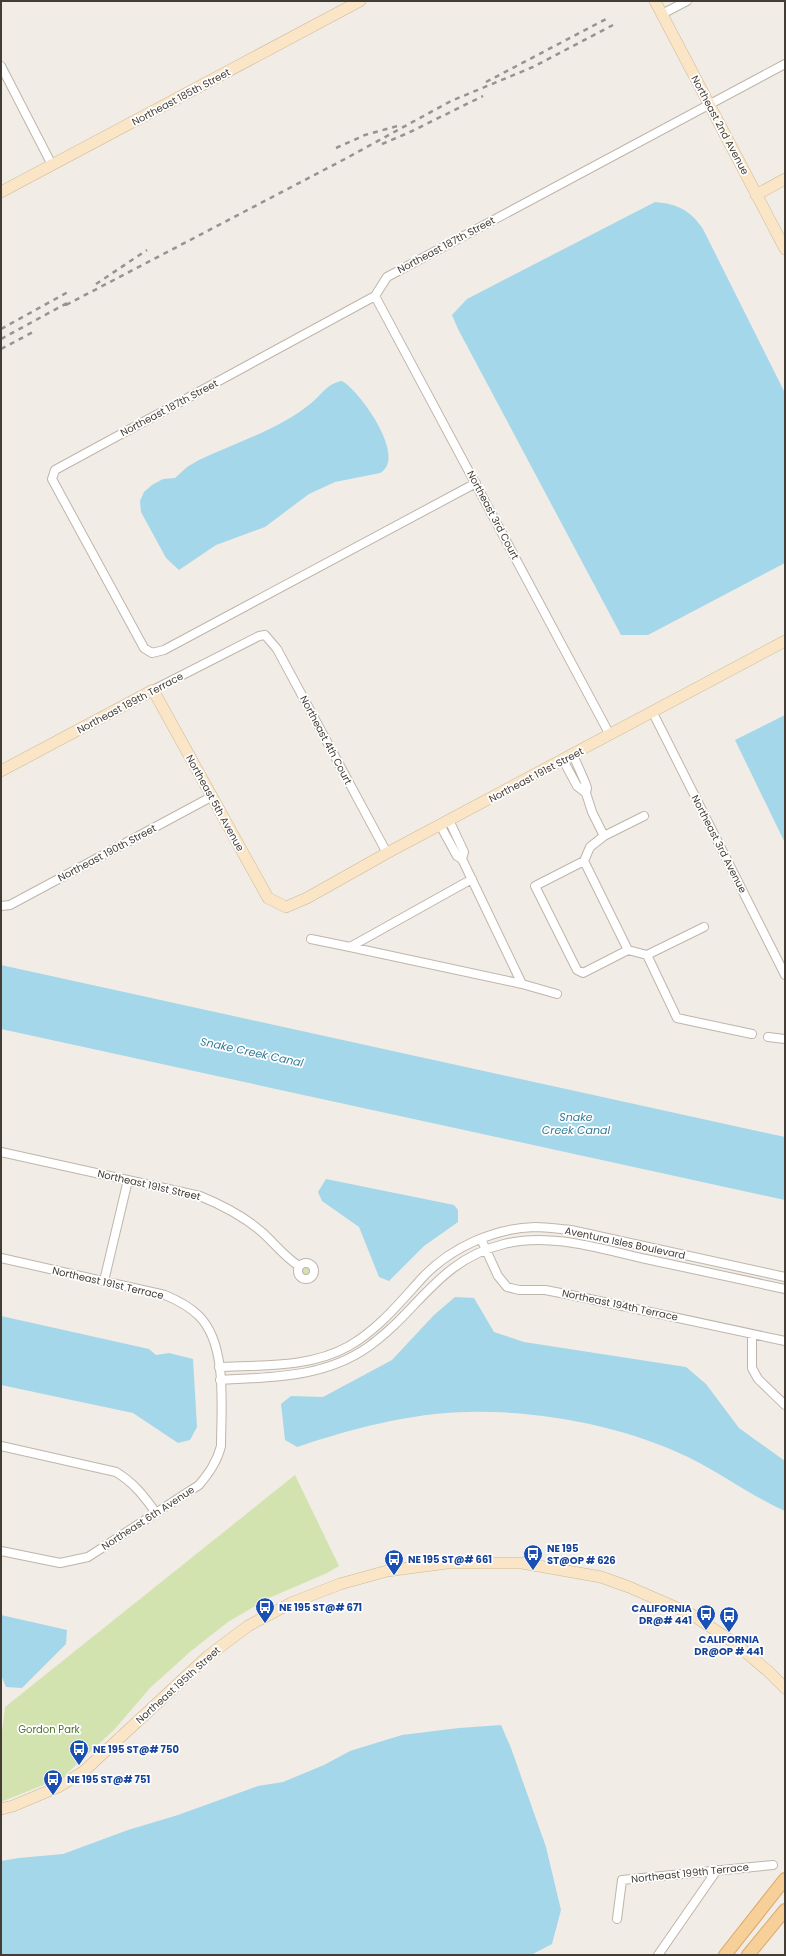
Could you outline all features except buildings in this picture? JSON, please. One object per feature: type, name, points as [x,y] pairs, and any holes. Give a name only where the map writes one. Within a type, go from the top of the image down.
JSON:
[{"type":"main road","points":[[725,1955],[785,1879]]},
{"type":"main road","points":[[748,1955],[785,1910]]},
{"type":"street","name":"Northeast 185th Street","points":[[1,192],[360,1]]},
{"type":"street","name":"Northeast 2nd Avenue","points":[[655,1],[708,105],[785,249]]},
{"type":"street","points":[[662,14],[687,1]]},
{"type":"street","name":"Northeast 187th Street","points":[[476,483],[164,650],[152,653],[144,648],[52,479],[55,470],[375,296],[387,277],[785,64]]},
{"type":"street","points":[[1,66],[52,165]]},
{"type":"street","points":[[756,195],[785,179]]},
{"type":"street","name":"Northeast 3rd Court","points":[[375,296],[610,735]]},
{"type":"street","name":"Northeast 4th Court","points":[[259,636],[265,635],[277,649],[387,853]]},
{"type":"street","name":"Northeast 189th Terrace","points":[[1,771],[153,690],[259,636]]},
{"type":"street","name":"Northeast 191st Street","points":[[286,907],[307,898],[387,853],[653,713],[785,641]]},
{"type":"street","name":"Northeast 5th Avenue","points":[[153,690],[211,798],[268,898],[286,907]]},
{"type":"street","name":"Northeast 3rd Avenue","points":[[653,713],[785,975]]},
{"type":"street","points":[[573,755],[585,782],[587,788],[586,793]]},
{"type":"street","points":[[563,760],[577,786],[586,793],[604,836]]},
{"type":"street","name":"Northeast 190th Street","points":[[1,906],[10,905],[211,798]]},
{"type":"street","points":[[644,816],[604,836],[590,847],[584,861],[535,886],[573,963],[577,970],[583,973],[628,950],[647,954],[704,927]]},
{"type":"street","points":[[445,823],[464,852],[462,860],[522,984]]},
{"type":"street","points":[[584,861],[628,950]]},
{"type":"street","points":[[350,947],[472,879]]},
{"type":"street","points":[[311,939],[522,984],[557,994]]},
{"type":"street","points":[[647,954],[677,1018],[752,1034]]},
{"type":"street","points":[[768,1037],[785,1039]]},
{"type":"street","name":"Northeast 191st Street","points":[[1,1152],[200,1196],[217,1203],[246,1220],[262,1232],[287,1258],[299,1266]]},
{"type":"street","points":[[104,1281],[128,1180]]},
{"type":"street","name":"Aventura Isles Boulevard","points":[[219,1367],[296,1364],[320,1358],[348,1346],[367,1334],[426,1274],[443,1260],[481,1239],[502,1231],[535,1227],[571,1230],[785,1277]]},
{"type":"street","name":"Northeast 194th Terrace","points":[[481,1239],[498,1276],[508,1287],[519,1290],[545,1290],[571,1295],[785,1341]]},
{"type":"street","name":"Aventura Isles Boulevard","points":[[220,1380],[305,1374],[325,1369],[349,1359],[368,1348],[384,1335],[448,1271],[471,1256],[503,1244],[538,1239],[586,1246],[785,1289]]},
{"type":"street","name":"Northeast 191st Terrace","points":[[1,1258],[165,1295],[178,1301],[198,1316],[205,1324],[216,1348]]},
{"type":"street","points":[[752,1335],[752,1368],[758,1379],[785,1405]]},
{"type":"street","name":"Northeast 6th Avenue","points":[[1,1551],[60,1563],[75,1561],[98,1551],[199,1484],[210,1472],[221,1446],[220,1380],[216,1348]]},
{"type":"street","points":[[1,1446],[116,1472],[131,1481],[141,1491],[156,1513]]},
{"type":"street","name":"Northeast 195th Street","points":[[1,1809],[13,1806],[58,1787],[83,1772],[208,1656],[248,1626],[291,1603],[340,1584],[387,1571],[447,1563],[513,1563],[601,1577],[629,1587],[691,1614],[736,1644],[769,1672],[785,1688]]},
{"type":"street","name":"Northeast 199th Terrace","points":[[617,1919],[622,1880],[773,1865]]},
{"type":"street","points":[[658,1955],[717,1870]]},
{"type":"green space","points":[[305,1266],[310,1271],[305,1276],[300,1271]]},
{"type":"green space","name":"Gordon Park","points":[[295,1475],[339,1566],[327,1573],[269,1598],[228,1622],[191,1651],[150,1688],[114,1730],[63,1777],[1,1802],[1,1740],[5,1707]]},
{"type":"water","points":[[655,202],[670,204],[683,209],[698,222],[703,229],[785,393],[785,563],[648,635],[621,635],[458,329],[452,315],[467,299]]},
{"type":"water","points":[[342,381],[359,397],[378,425],[385,440],[388,454],[387,465],[380,473],[335,482],[309,494],[265,527],[216,545],[179,570],[166,558],[141,512],[140,501],[144,492],[152,485],[163,479],[175,478],[187,467],[199,460],[285,421],[314,401],[332,384]]},
{"type":"water","points":[[785,715],[785,843],[735,740]]},
{"type":"water","name":"Snake Creek Canal","points":[[1,965],[785,1137],[785,1200],[1,1029]]},
{"type":"water","points":[[326,1179],[454,1205],[458,1210],[458,1222],[424,1246],[389,1281],[379,1277],[359,1227],[322,1201],[318,1192]]},
{"type":"water","points":[[455,1297],[474,1298],[494,1332],[524,1342],[686,1367],[706,1384],[739,1428],[785,1461],[785,1511],[700,1463],[663,1446],[609,1429],[552,1417],[495,1412],[446,1413],[424,1415],[381,1423],[338,1434],[297,1447],[285,1440],[281,1404],[291,1396],[323,1397],[392,1360],[434,1315]]},
{"type":"water","points":[[1,1316],[149,1349],[156,1355],[169,1353],[193,1359],[197,1427],[190,1440],[178,1443],[133,1413],[1,1385]]},
{"type":"water","points":[[1,1615],[67,1630],[66,1644],[22,1688],[6,1687],[1,1675]]},
{"type":"water","points":[[501,1725],[511,1748],[546,1847],[561,1910],[552,1944],[531,1955],[1,1955],[1,1861],[63,1854],[128,1830],[178,1815],[258,1786],[283,1782],[324,1765],[350,1751],[402,1735],[459,1728]]},
{"type":"railway","points":[[486,82],[608,18]]},
{"type":"railway","points":[[66,305],[343,160],[451,101],[533,67],[613,25]]},
{"type":"railway","points":[[382,144],[408,133],[483,96]]},
{"type":"railway","points":[[336,148],[365,135],[401,125]]},
{"type":"railway","points":[[96,284],[147,250]]},
{"type":"railway","points":[[1,329],[68,292]]},
{"type":"railway","points":[[1,339],[69,302]]},
{"type":"railway","points":[[1,349],[35,331]]},
{"type":"place","name":"NE 195 ST@OP # 626","points":[[533,1571]]},
{"type":"place","name":"NE 195 ST@# 661","points":[[394,1576]]},
{"type":"place","name":"NE 195 ST@# 671","points":[[265,1624]]},
{"type":"place","name":"CALIFORNIA DR@# 441","points":[[706,1631]]},
{"type":"place","name":"CALIFORNIA DR@OP # 441","points":[[729,1633]]},
{"type":"place","name":"NE 195 ST@# 750","points":[[79,1766]]},
{"type":"place","name":"NE 195 ST@# 751","points":[[53,1796]]}]
